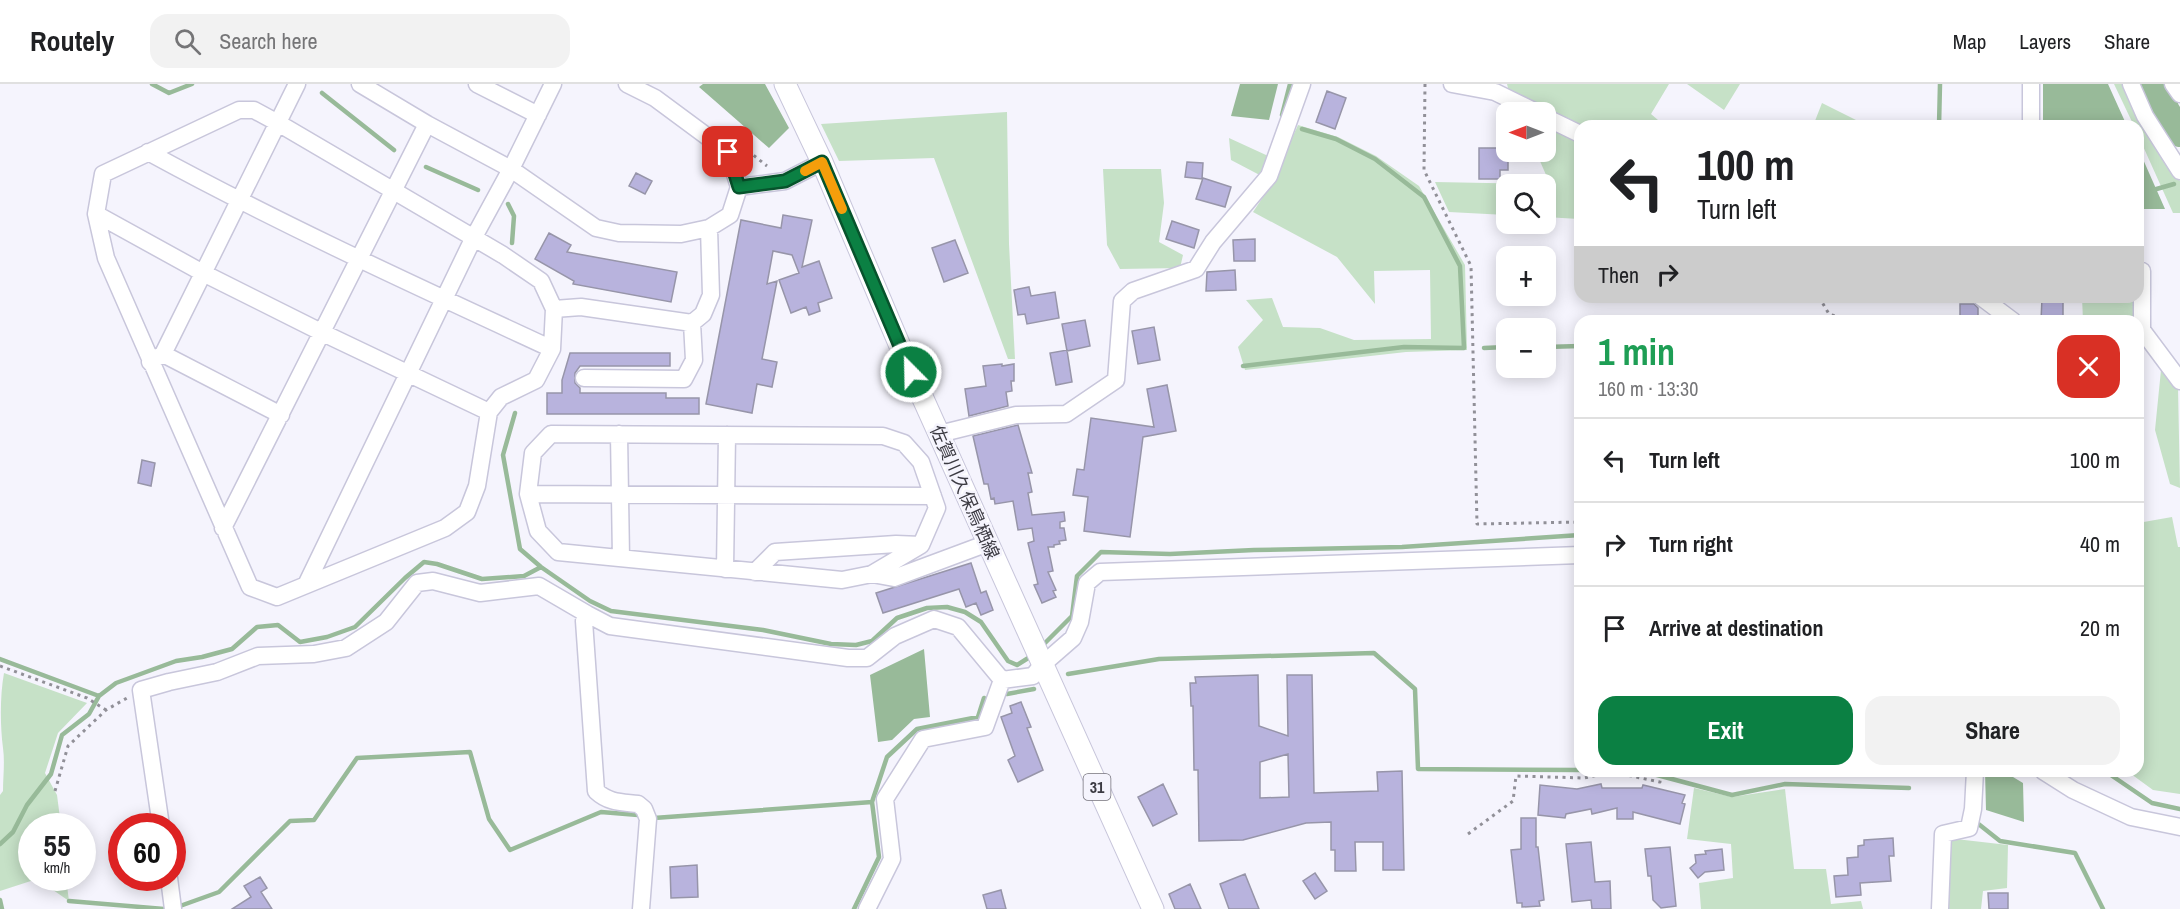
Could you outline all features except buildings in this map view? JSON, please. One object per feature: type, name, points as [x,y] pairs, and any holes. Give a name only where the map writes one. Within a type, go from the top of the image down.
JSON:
[{"type":"main road","name":"佐賀川久保鳥栖線","points":[[785,84],[822,162],[939,434],[1042,665]]},
{"type":"main road","name":"31","points":[[1042,665],[1153,909]]},
{"type":"street","points":[[156,358],[203,273],[297,84]]},
{"type":"street","points":[[360,84],[427,124],[511,169],[596,228],[619,233],[681,234],[709,228],[730,215],[739,187],[728,152],[655,98],[627,84]]},
{"type":"street","points":[[477,84],[538,115]]},
{"type":"street","points":[[306,585],[474,237],[553,84]]},
{"type":"street","points":[[939,434],[1016,415],[1066,414],[1116,380],[1122,301],[1133,291],[1196,269],[1213,242],[1269,176],[1302,84]]},
{"type":"street","points":[[1452,84],[1495,92],[1516,102]]},
{"type":"street","points":[[2031,84],[2031,120]]},
{"type":"street","points":[[2131,84],[2145,116],[2180,171]]},
{"type":"street","points":[[2173,84],[2180,94]]},
{"type":"street","points":[[239,110],[254,110],[474,237],[540,281],[554,309],[552,349],[536,380],[501,397],[489,412],[477,486],[467,512],[445,528],[277,597],[250,588],[223,528],[156,358],[106,258],[96,214],[103,174],[148,152],[239,110]]},
{"type":"street","points":[[1556,122],[1574,131]]},
{"type":"street","points":[[223,528],[427,124]]},
{"type":"street","points":[[148,152],[238,201],[552,349]]},
{"type":"street","points":[[739,187],[785,181],[822,162]]},
{"type":"street","points":[[96,214],[203,273],[489,412]]},
{"type":"street","points":[[692,324],[703,314],[711,295],[709,228]]},
{"type":"street","points":[[1989,303],[2005,315]]},
{"type":"street","points":[[554,309],[581,307],[692,324]]},
{"type":"street","points":[[584,378],[684,379],[694,360],[692,324]]},
{"type":"street","points":[[2144,334],[2180,381]]},
{"type":"street","points":[[156,358],[281,415]]},
{"type":"street","points":[[551,434],[726,435],[884,436],[904,443],[921,462],[937,508],[921,545],[872,574],[842,580],[558,552],[538,531],[528,494],[533,453],[551,434]]},
{"type":"street","points":[[619,434],[621,558]]},
{"type":"street","points":[[725,569],[726,435]]},
{"type":"street","points":[[528,494],[933,496]]},
{"type":"street","points":[[872,574],[894,578],[988,543]]},
{"type":"street","points":[[755,572],[774,552],[896,544],[921,545]]},
{"type":"street","points":[[1002,680],[1033,676],[1073,638],[1080,622],[1087,583],[1100,572],[1574,555]]},
{"type":"street","points":[[159,813],[141,690],[217,672],[258,656],[314,654],[346,648],[386,622],[417,583],[433,581],[480,593],[539,586],[610,626],[848,658],[867,658],[895,636],[934,619],[958,627],[1002,680]]},
{"type":"street","points":[[587,615],[584,621],[596,790],[612,802],[638,804],[644,809],[648,819],[640,909]]},
{"type":"street","points":[[867,909],[892,859],[885,799],[923,739],[985,727],[1002,680]]},
{"type":"street","points":[[1940,909],[1943,834],[1969,828],[1973,809],[1975,777]]},
{"type":"street","points":[[2052,777],[2073,790],[2131,817],[2180,826]]},
{"type":"street","points":[[171,891],[173,909]]},
{"type":"path","points":[[1425,84],[1424,170],[1472,266],[1477,524],[1574,522]]},
{"type":"path","points":[[1823,303],[1829,314],[1832,315]]},
{"type":"path","points":[[0,666],[87,698],[106,710]]},
{"type":"path","points":[[55,791],[68,746],[106,710],[141,690]]},
{"type":"path","points":[[1468,834],[1513,801],[1516,776],[1589,777]]},
{"type":"path","points":[[1636,777],[1660,782],[1660,777]]},
{"type":"shaded area","points":[[703,84],[765,84],[789,128],[769,148],[699,87]]},
{"type":"shaded area","points":[[1240,84],[1278,84],[1269,120],[1231,116]]},
{"type":"shaded area","points":[[1507,84],[1669,84],[1651,114],[1658,120],[1574,120],[1574,219],[1556,218],[1556,174],[1546,174],[1540,162],[1556,162],[1556,102],[1527,102],[1509,92]]},
{"type":"shaded area","points":[[1687,84],[1740,84],[1724,110]]},
{"type":"shaded area","points":[[2043,84],[2108,84],[2124,120],[2043,120]]},
{"type":"shaded area","points":[[2114,84],[2126,84],[2180,181],[2180,213],[2173,213],[2144,148],[2144,120],[2131,120]]},
{"type":"shaded area","points":[[1822,103],[1856,120],[1815,120]]},
{"type":"shaded area","points":[[1007,112],[1009,244],[1015,359],[1008,359],[934,158],[839,161],[821,124]]},
{"type":"shaded area","points":[[1298,125],[1338,137],[1376,156],[1419,186],[1465,265],[1467,350],[1406,352],[1245,370],[1238,347],[1263,320],[1246,300],[1272,298],[1283,327],[1320,328],[1354,340],[1431,339],[1430,270],[1374,271],[1375,304],[1337,257],[1253,212],[1273,182],[1231,160],[1229,138],[1281,162]]},
{"type":"shaded area","points":[[2144,162],[2165,209],[2144,209]]},
{"type":"shaded area","points":[[1103,169],[1161,169],[1164,203],[1159,242],[1183,255],[1180,268],[1120,269],[1107,245]]},
{"type":"shaded area","points":[[1435,182],[1496,183],[1496,214],[1449,212]]},
{"type":"shaded area","points":[[2082,303],[2135,303],[2134,315],[2083,315]]},
{"type":"shaded area","points":[[2161,370],[2178,387],[2180,488],[2170,484],[2155,430]]},
{"type":"shaded area","points":[[2172,517],[2178,547],[2180,547],[2180,794],[2153,790],[2135,777],[2144,777],[2144,522]]},
{"type":"shaded area","points":[[924,649],[930,717],[914,719],[892,740],[878,742],[870,675]]},
{"type":"shaded area","points":[[4,673],[87,703],[58,733],[45,773],[57,795],[59,813],[18,813],[18,885],[0,891],[0,795],[3,791],[4,764],[1,730]]},
{"type":"shaded area","points":[[1985,777],[2013,777],[2023,783],[2024,822],[1986,810]]},
{"type":"shaded area","points":[[1694,788],[1732,797],[1785,789],[1794,869],[1826,869],[1831,904],[1861,901],[1863,909],[1701,909],[1699,883],[1733,878],[1731,844],[1687,839]]},
{"type":"shaded area","points":[[1947,838],[2008,845],[2007,888],[1983,891],[1981,909],[1946,909]]},
{"type":"shaded area","points":[[54,891],[68,891],[69,901]]},
{"type":"waterway","points":[[152,84],[169,93],[192,84]]},
{"type":"waterway","points":[[1282,115],[1290,84]]},
{"type":"waterway","points":[[1939,120],[1940,84]]},
{"type":"waterway","points":[[2154,84],[2166,111],[2180,133]]},
{"type":"waterway","points":[[322,93],[394,150]]},
{"type":"waterway","points":[[1243,366],[1404,347],[1464,348],[1460,266],[1424,197],[1375,159],[1336,139],[1302,129]]},
{"type":"waterway","points":[[426,167],[478,190]]},
{"type":"waterway","points":[[2153,190],[2174,184]]},
{"type":"waterway","points":[[508,204],[514,216],[512,243]]},
{"type":"waterway","points":[[1556,347],[1574,346]]},
{"type":"waterway","points":[[1484,348],[1496,347]]},
{"type":"waterway","points":[[515,413],[503,455],[520,549],[541,567],[590,601],[611,611],[763,630],[831,644],[856,645],[872,641],[897,618],[927,608],[947,607],[965,612],[981,622],[1008,661],[1017,665],[1033,655]]},
{"type":"waterway","points":[[1041,647],[1072,616],[1077,576],[1101,552],[1170,554],[1402,547],[1574,535]]},
{"type":"waterway","points":[[0,844],[13,832],[27,805],[51,774],[62,735],[89,714],[99,696],[116,683],[176,661],[232,649],[257,627],[278,625],[300,642],[327,637],[355,627],[424,562],[482,579],[524,576],[541,567]]},
{"type":"waterway","points":[[1068,674],[1159,659],[1374,653],[1415,689],[1418,769],[1574,770]]},
{"type":"waterway","points":[[0,659],[99,696]]},
{"type":"waterway","points":[[1007,694],[1034,689]]},
{"type":"waterway","points":[[654,818],[872,802],[887,757],[917,729],[978,717],[984,698]]},
{"type":"waterway","points":[[180,906],[219,892],[290,821],[314,820],[357,758],[470,752],[489,819],[510,850],[601,812],[638,815]]},
{"type":"waterway","points":[[1664,777],[1732,795],[1785,784],[1909,788]]},
{"type":"waterway","points":[[2114,777],[2152,803],[2180,809]]},
{"type":"waterway","points":[[854,909],[879,857],[872,802]]},
{"type":"waterway","points":[[1976,822],[2000,841],[2075,853],[2103,909]]},
{"type":"waterway","points":[[0,900],[2,909]]},
{"type":"waterway","points":[[69,901],[164,909]]},
{"type":"slow traffic","points":[[805,171],[822,162],[842,209]]},
{"type":"route","points":[[728,152],[739,187],[785,181],[822,162],[911,372]]}]
